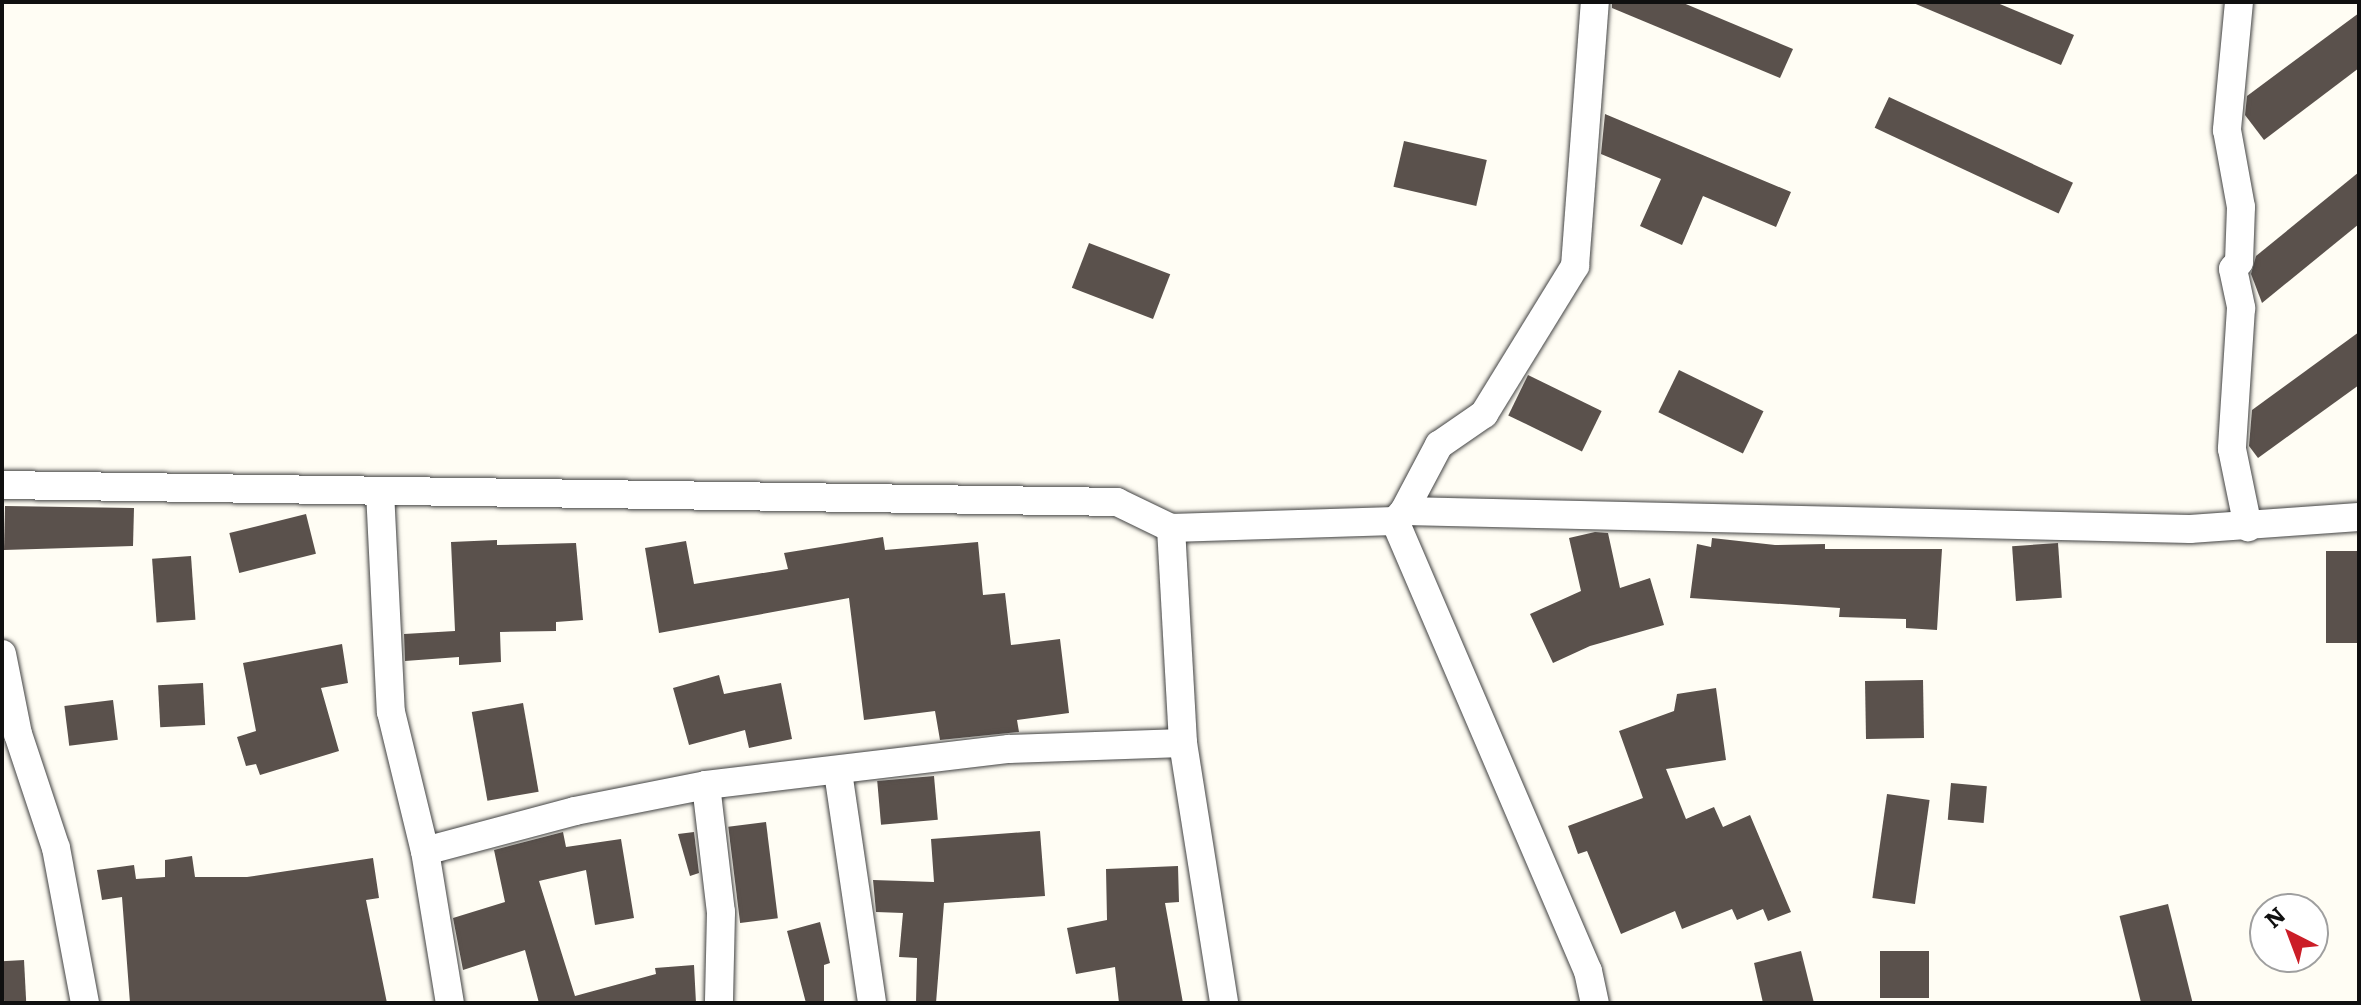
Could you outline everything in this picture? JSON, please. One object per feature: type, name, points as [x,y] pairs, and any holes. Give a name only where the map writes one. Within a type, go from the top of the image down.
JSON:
[{"type":"street","points":[[1399,516],[1439,445],[1484,414],[1575,266],[1595,2]]},
{"type":"street","points":[[2239,2],[2227,130],[2241,207],[2239,262],[2233,269],[2241,308],[2232,449],[2248,527]]},
{"type":"street","points":[[2,485],[1117,502],[1171,528],[1560,511],[1992,527],[2248,527],[2359,517]]},
{"type":"street","points":[[380,491],[391,712],[425,851],[450,1003]]},
{"type":"street","points":[[1399,516],[1588,971],[1595,1003]]},
{"type":"street","points":[[1171,528],[1183,743],[1224,1003]]},
{"type":"street","points":[[2,654],[18,734],[56,848],[85,1003]]},
{"type":"street","points":[[425,851],[575,811],[706,785],[838,772],[1009,749],[1183,743]]},
{"type":"street","points":[[838,772],[872,1003]]},
{"type":"street","points":[[706,785],[721,912],[719,1003]]},
{"type":"building","points":[[1612,2],[1681,2],[1793,49],[1780,78],[1612,8]]},
{"type":"building","points":[[1911,2],[1995,2],[2074,35],[2061,65]]},
{"type":"building","points":[[2359,13],[2359,68],[2264,140],[2245,115],[2247,96]]},
{"type":"building","points":[[1889,97],[2073,183],[2059,214],[1875,128]]},
{"type":"building","points":[[1605,114],[1791,192],[1776,227],[1703,196],[1682,245],[1640,226],[1661,179],[1601,154]]},
{"type":"building","points":[[1404,141],[1487,160],[1476,206],[1393,187]]},
{"type":"building","points":[[2359,172],[2359,224],[2262,303],[2251,274],[2256,256]]},
{"type":"building","points":[[1089,243],[1170,274],[1153,319],[1072,288]]},
{"type":"building","points":[[2359,332],[2359,385],[2258,458],[2249,446],[2252,410]]},
{"type":"building","points":[[1679,370],[1763,411],[1743,453],[1658,412]]},
{"type":"building","points":[[1528,375],[1602,411],[1582,451],[1508,415]]},
{"type":"building","points":[[5,506],[134,508],[133,546],[4,550]]},
{"type":"building","points":[[306,514],[316,554],[239,573],[229,533]]},
{"type":"building","points":[[1595,532],[1608,533],[1620,588],[1650,578],[1664,625],[1590,646],[1553,663],[1530,614],[1581,591],[1569,538]]},
{"type":"building","points":[[883,537],[885,550],[978,542],[983,595],[1005,593],[1011,645],[1060,639],[1069,713],[1017,720],[1019,732],[940,740],[935,711],[864,720],[849,598],[659,633],[645,548],[686,541],[694,584],[788,569],[784,553]]},
{"type":"building","points":[[1712,538],[1775,545],[1825,544],[1825,549],[1942,549],[1937,630],[1906,628],[1906,619],[1839,617],[1840,608],[1690,598],[1697,544],[1711,547]]},
{"type":"building","points":[[497,540],[497,545],[576,543],[583,620],[556,622],[556,631],[500,632],[501,662],[459,665],[459,657],[405,661],[404,634],[455,631],[451,542]]},
{"type":"building","points":[[2058,543],[2062,598],[2016,601],[2012,546]]},
{"type":"building","points":[[2326,551],[2359,551],[2359,643],[2326,643]]},
{"type":"building","points":[[191,556],[195,620],[157,623],[152,559]]},
{"type":"building","points":[[342,644],[348,683],[321,688],[339,751],[260,775],[256,764],[246,766],[237,737],[256,731],[243,663]]},
{"type":"building","points":[[719,675],[724,694],[781,683],[792,739],[749,748],[745,730],[689,745],[673,688]]},
{"type":"building","points":[[1923,680],[1924,738],[1866,739],[1865,681]]},
{"type":"building","points":[[203,683],[205,725],[160,727],[158,685]]},
{"type":"building","points":[[1716,688],[1726,760],[1666,769],[1686,819],[1714,807],[1723,827],[1750,815],[1791,912],[1768,921],[1763,909],[1737,920],[1732,909],[1682,929],[1675,911],[1621,934],[1587,851],[1578,854],[1568,826],[1643,798],[1619,731],[1674,711],[1677,694]]},
{"type":"building","points":[[113,700],[118,740],[69,746],[64,706]]},
{"type":"building","points":[[523,703],[539,792],[487,801],[472,712]]},
{"type":"building","points":[[934,776],[938,820],[881,825],[877,781]]},
{"type":"building","points":[[1951,783],[1987,786],[1984,823],[1948,820]]},
{"type":"building","points":[[1887,794],[1930,800],[1915,904],[1872,898]]},
{"type":"building","points":[[766,822],[778,918],[740,923],[728,827]]},
{"type":"building","points":[[1040,831],[1045,896],[944,903],[936,1003],[916,1003],[917,958],[899,957],[903,913],[876,912],[873,880],[934,882],[931,839]]},
{"type":"building","points":[[563,832],[566,847],[621,839],[634,918],[595,925],[586,870],[539,881],[575,996],[656,974],[655,968],[694,965],[696,1003],[539,1003],[525,950],[463,970],[453,918],[505,902],[494,850]]},
{"type":"building","points":[[694,832],[699,873],[690,876],[678,834]]},
{"type":"building","points":[[192,856],[195,877],[247,877],[373,858],[379,898],[366,900],[387,1003],[130,1003],[122,897],[102,900],[97,870],[134,865],[136,879],[165,877],[165,860]]},
{"type":"building","points":[[1178,866],[1179,902],[1165,903],[1183,1003],[1119,1003],[1115,967],[1076,974],[1067,928],[1107,920],[1106,869]]},
{"type":"building","points":[[2168,904],[2193,1003],[2141,1003],[2119,916]]},
{"type":"building","points":[[820,922],[830,963],[824,965],[824,1003],[806,1003],[787,931]]},
{"type":"building","points":[[1801,951],[1814,1003],[1763,1003],[1754,963]]},
{"type":"building","points":[[1880,951],[1929,951],[1929,998],[1880,998]]},
{"type":"building","points":[[24,960],[26,1003],[4,1003],[2,961]]}]
